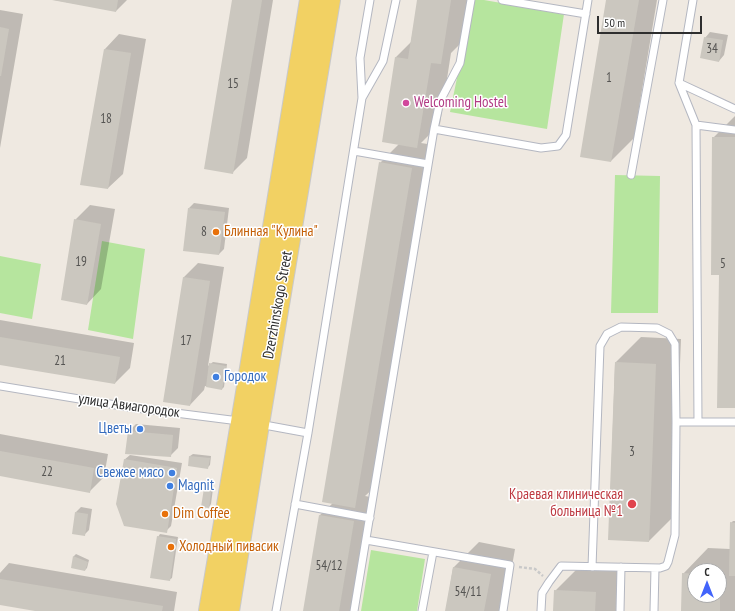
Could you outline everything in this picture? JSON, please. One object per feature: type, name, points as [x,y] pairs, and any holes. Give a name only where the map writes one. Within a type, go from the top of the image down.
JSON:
[{"type":"main road","name":"Dzerzhinskogo Street","points":[[228,611],[250,422],[311,0]]},
{"type":"main road","name":"Dzerzhinskogo Street","points":[[210,611],[250,422],[329,0]]},
{"type":"lane","points":[[276,611],[308,432],[354,151],[362,98],[360,58],[370,0]]},
{"type":"lane","points":[[362,98],[383,61],[396,0]]},
{"type":"lane","points":[[354,611],[434,129],[440,101],[460,63],[471,0]]},
{"type":"lane","points":[[502,0],[586,14]]},
{"type":"lane","points":[[434,129],[541,148],[558,146],[566,136],[588,0]]},
{"type":"lane","points":[[631,175],[663,0]]},
{"type":"lane","points":[[693,0],[679,83],[696,125],[698,422]]},
{"type":"lane","points":[[679,83],[735,109]]},
{"type":"lane","points":[[696,125],[735,130]]},
{"type":"lane","points":[[354,151],[428,164]]},
{"type":"lane","points":[[541,611],[542,593],[561,566],[592,567],[655,568],[666,566],[668,562],[676,535],[675,344],[670,334],[657,328],[621,327],[607,334],[600,346],[592,567]]},
{"type":"lane","name":"улица Авиагородок","points":[[0,386],[128,407],[250,422],[308,432]]},
{"type":"lane","points":[[676,422],[735,422]]},
{"type":"lane","points":[[295,504],[370,518]]},
{"type":"lane","points":[[366,540],[510,565],[503,611]]},
{"type":"lane","points":[[422,611],[433,552]]},
{"type":"lane","points":[[620,611],[621,567]]},
{"type":"lane","points":[[654,611],[655,568]]},
{"type":"path","points":[[510,565],[535,569],[549,582]]},
{"type":"green space","points":[[473,0],[484,0],[564,14],[547,129],[450,112]]},
{"type":"green space","points":[[615,175],[660,176],[658,313],[611,313]]},
{"type":"green space","points":[[102,241],[145,249],[133,339],[88,330]]},
{"type":"green space","points":[[0,256],[41,264],[32,319],[0,313]]},
{"type":"green space","points":[[371,550],[425,559],[417,611],[361,611]]},
{"type":"building","points":[[52,0],[118,0],[116,12]]},
{"type":"building","points":[[232,0],[262,0],[233,174],[204,169]]},
{"type":"building","points":[[417,0],[451,0],[441,64],[431,63],[417,148],[382,142],[395,57],[408,59]]},
{"type":"building","points":[[606,0],[639,0],[611,162],[580,157]]},
{"type":"building","points":[[0,27],[9,29],[1,76],[0,76]]},
{"type":"building","points":[[704,37],[723,40],[719,62],[700,58]]},
{"type":"building","points":[[104,49],[131,53],[108,189],[80,185]]},
{"type":"building","points":[[712,137],[735,137],[735,408],[717,408],[719,275],[711,275]]},
{"type":"building","points":[[379,162],[412,168],[355,508],[322,502]]},
{"type":"building","points":[[188,208],[225,212],[219,255],[183,251]]},
{"type":"building","points":[[74,219],[101,224],[87,305],[61,300]]},
{"type":"building","points":[[183,277],[210,281],[190,406],[163,402]]},
{"type":"building","points":[[0,337],[120,357],[115,384],[0,365]]},
{"type":"building","points":[[615,362],[656,364],[649,542],[608,540]]},
{"type":"building","name":"Городок","points":[[209,363],[226,366],[222,390],[206,387]]},
{"type":"building","points":[[128,431],[173,435],[171,457],[125,454]]},
{"type":"building","points":[[0,451],[94,468],[90,493],[0,476]]},
{"type":"building","points":[[189,456],[210,458],[208,469],[188,466]]},
{"type":"building","points":[[124,459],[177,468],[167,533],[124,526],[116,504]]},
{"type":"building","points":[[205,482],[212,483],[209,508],[201,507]]},
{"type":"building","points":[[75,512],[88,514],[85,536],[72,534]]},
{"type":"building","points":[[319,515],[354,521],[339,611],[303,611]]},
{"type":"building","points":[[730,522],[735,523],[735,576],[729,576]]},
{"type":"building","points":[[157,536],[176,539],[170,581],[150,578]]},
{"type":"building","points":[[73,556],[88,562],[85,571],[71,568]]},
{"type":"building","points":[[453,567],[491,574],[484,611],[445,611]]},
{"type":"building","points":[[682,573],[687,573],[687,603],[720,603],[720,611],[681,611]]},
{"type":"building","points":[[0,579],[163,606],[162,611],[35,611],[0,605]]},
{"type":"building","points":[[554,590],[596,592],[595,611],[553,611]]},
{"type":"place","name":"Welcoming Hostel","points":[[406,103]]},
{"type":"place","name":"Блинная \"Кулина\"","points":[[216,232]]},
{"type":"place","name":"Городок","points":[[216,377]]},
{"type":"place","name":"Цветы","points":[[140,429]]},
{"type":"place","name":"Свежее мясо","points":[[172,473]]},
{"type":"place","name":"Magnit","points":[[170,486]]},
{"type":"place","name":"Краевая клиническая больница №1","points":[[632,504]]},
{"type":"place","name":"Dim Coffee","points":[[165,514]]},
{"type":"place","name":"Холодный пивасик","points":[[171,547]]}]
